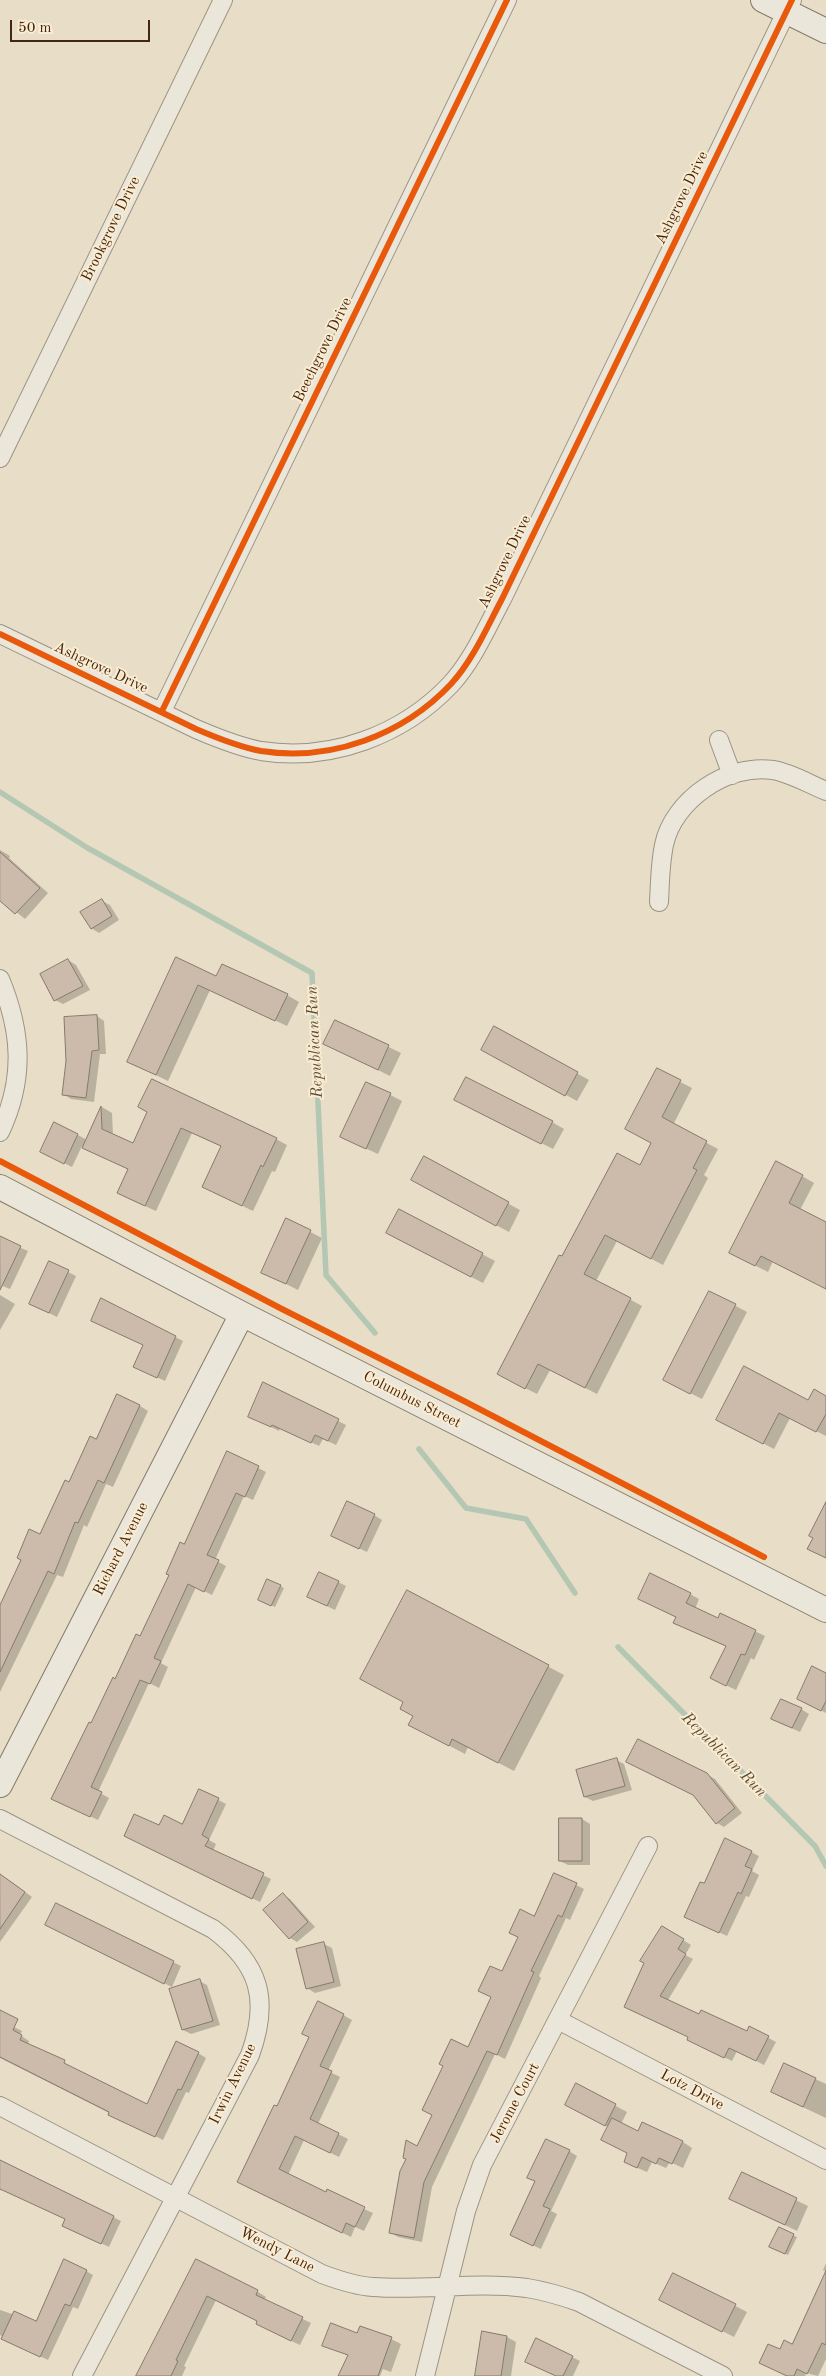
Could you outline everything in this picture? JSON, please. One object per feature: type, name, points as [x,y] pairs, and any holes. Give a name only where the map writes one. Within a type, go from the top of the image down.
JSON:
[{"type":"main road","points":[[763,0],[789,6],[826,31]]},
{"type":"main road","name":"Columbus Street","points":[[0,1187],[242,1314],[826,1610]]},
{"type":"main road","name":"Richard Avenue","points":[[0,1785],[242,1314]]},
{"type":"street","name":"Brookgrove Drive","points":[[0,458],[223,0]]},
{"type":"street","name":"Beechgrove Drive","points":[[162,711],[507,0]]},
{"type":"street","name":"Ashgrove Drive","points":[[0,634],[227,742],[261,751],[294,753],[332,750],[368,740],[399,727],[426,706],[452,683],[471,655],[502,599],[789,6]]},
{"type":"street","points":[[719,740],[732,775]]},
{"type":"street","points":[[658,902],[664,844],[673,823],[696,793],[707,785],[745,770],[774,770],[826,791]]},
{"type":"street","points":[[0,979],[13,1012],[18,1044],[17,1079],[10,1110],[0,1132]]},
{"type":"street","name":"Irwin Avenue","points":[[0,1819],[213,1929],[239,1951],[251,1968],[261,2001],[256,2037],[250,2055],[82,2376]]},
{"type":"street","name":"Jerome Court","points":[[425,2376],[466,2211],[482,2165],[648,1846]]},
{"type":"street","name":"Lotz Drive","points":[[558,2020],[826,2160]]},
{"type":"street","name":"Wendy Lane","points":[[0,2106],[301,2264],[346,2282],[373,2287],[526,2288],[579,2302],[723,2376]]},
{"type":"building","points":[[0,852],[40,888],[15,914],[0,901]]},
{"type":"building","points":[[102,899],[112,916],[91,929],[80,912]]},
{"type":"building","points":[[176,957],[216,976],[222,964],[288,994],[275,1021],[198,985],[156,1075],[127,1062]]},
{"type":"building","points":[[68,959],[83,986],[54,1001],[40,974]]},
{"type":"building","points":[[97,1015],[99,1050],[92,1051],[86,1098],[62,1095],[66,1061],[64,1017]]},
{"type":"building","points":[[335,1020],[389,1045],[378,1070],[323,1044]]},
{"type":"building","points":[[494,1026],[578,1072],[565,1096],[481,1050]]},
{"type":"building","points":[[657,1068],[681,1080],[662,1117],[707,1141],[693,1168],[697,1170],[651,1259],[605,1235],[584,1274],[631,1298],[585,1388],[538,1364],[525,1389],[497,1374],[559,1255],[562,1256],[617,1153],[640,1165],[651,1143],[625,1129]]},
{"type":"building","points":[[466,1077],[553,1121],[541,1144],[454,1100]]},
{"type":"building","points":[[152,1079],[277,1138],[263,1167],[261,1165],[242,1206],[202,1187],[221,1146],[181,1128],[145,1206],[117,1193],[128,1169],[82,1148],[101,1106],[102,1129],[133,1143],[147,1112],[138,1107]]},
{"type":"building","points":[[366,1082],[391,1093],[366,1149],[340,1137]]},
{"type":"building","points":[[54,1122],[78,1134],[64,1164],[40,1152]]},
{"type":"building","points":[[424,1156],[509,1202],[496,1226],[411,1180]]},
{"type":"building","points":[[776,1161],[803,1175],[789,1203],[826,1222],[826,1289],[761,1256],[755,1266],[729,1253]]},
{"type":"building","points":[[399,1209],[483,1253],[471,1277],[386,1233]]},
{"type":"building","points":[[286,1218],[311,1230],[286,1284],[261,1273]]},
{"type":"building","points":[[0,1236],[21,1246],[0,1290]]},
{"type":"building","points":[[49,1261],[69,1270],[49,1313],[29,1304]]},
{"type":"building","points":[[709,1291],[736,1304],[690,1394],[663,1380]]},
{"type":"building","points":[[101,1298],[176,1336],[157,1378],[133,1367],[143,1345],[91,1321]]},
{"type":"building","points":[[744,1366],[808,1400],[814,1389],[826,1396],[826,1414],[816,1432],[779,1413],[763,1444],[716,1420]]},
{"type":"building","points":[[263,1382],[339,1419],[328,1441],[315,1435],[311,1443],[272,1425],[271,1427],[248,1417]]},
{"type":"building","points":[[117,1394],[140,1405],[104,1483],[98,1480],[78,1523],[75,1522],[54,1574],[48,1571],[0,1672],[0,1605],[21,1560],[17,1558],[29,1529],[40,1534],[65,1480],[69,1482],[90,1436],[96,1439]]},
{"type":"building","points":[[227,1451],[259,1466],[245,1497],[236,1493],[207,1555],[219,1560],[204,1592],[188,1584],[154,1658],[161,1661],[150,1684],[140,1680],[91,1787],[102,1792],[90,1817],[51,1799],[113,1677],[115,1679],[136,1634],[140,1636],[169,1575],[166,1574],[180,1542],[184,1544]]},
{"type":"building","points":[[347,1501],[375,1514],[359,1549],[331,1536]]},
{"type":"building","points":[[826,1502],[826,1558],[807,1549],[813,1538],[809,1536]]},
{"type":"building","points":[[319,1572],[339,1581],[327,1606],[307,1597]]},
{"type":"building","points":[[650,1573],[691,1593],[686,1603],[718,1618],[720,1613],[756,1630],[745,1655],[741,1654],[726,1686],[710,1678],[726,1646],[673,1623],[676,1617],[638,1599]]},
{"type":"building","points":[[267,1579],[281,1585],[271,1606],[258,1600]]},
{"type":"building","points":[[407,1590],[549,1665],[498,1763],[452,1739],[449,1746],[408,1725],[413,1716],[400,1709],[403,1702],[360,1679]]},
{"type":"building","points":[[812,1666],[826,1673],[826,1701],[821,1711],[797,1699]]},
{"type":"building","points":[[781,1699],[802,1708],[792,1728],[771,1719]]},
{"type":"building","points":[[638,1739],[707,1773],[735,1808],[716,1824],[693,1795],[626,1762]]},
{"type":"building","points":[[617,1758],[625,1786],[584,1797],[576,1770]]},
{"type":"building","points":[[199,1789],[219,1798],[202,1835],[209,1839],[205,1846],[264,1873],[252,1899],[124,1836],[134,1814],[159,1825],[164,1815],[182,1824]]},
{"type":"building","points":[[559,1818],[582,1818],[582,1861],[559,1861]]},
{"type":"building","points":[[725,1838],[752,1851],[745,1866],[752,1869],[741,1894],[738,1892],[719,1933],[684,1917],[700,1882],[704,1883]]},
{"type":"building","points":[[554,1873],[577,1883],[562,1917],[558,1915],[531,1971],[534,1972],[497,2055],[487,2051],[424,2182],[414,2238],[389,2233],[400,2171],[406,2159],[403,2158],[406,2140],[417,2146],[432,2115],[422,2110],[443,2066],[439,2064],[451,2039],[468,2047],[491,1997],[478,1991],[490,1966],[502,1971],[518,1937],[509,1933],[520,1909],[534,1916]]},
{"type":"building","points":[[0,1874],[25,1892],[0,1929]]},
{"type":"building","points":[[283,1893],[308,1922],[289,1939],[263,1910]]},
{"type":"building","points":[[56,1903],[174,1961],[164,1984],[45,1925]]},
{"type":"building","points":[[662,1926],[684,1939],[678,1949],[686,1954],[660,1996],[699,2014],[701,2010],[747,2031],[749,2026],[769,2036],[756,2061],[729,2048],[724,2058],[687,2040],[688,2037],[624,2007],[644,1963],[640,1961]]},
{"type":"building","points":[[324,1942],[334,1982],[306,1989],[296,1949]]},
{"type":"building","points":[[200,1979],[213,2021],[182,2030],[169,1989]]},
{"type":"building","points":[[318,2001],[344,2014],[320,2066],[332,2071],[310,2119],[339,2133],[330,2153],[295,2136],[279,2169],[326,2192],[327,2189],[365,2207],[355,2227],[346,2223],[342,2233],[237,2182],[274,2105],[277,2106],[309,2037],[302,2034]]},
{"type":"building","points":[[0,2010],[18,2019],[13,2030],[22,2035],[20,2040],[65,2060],[64,2063],[147,2104],[176,2041],[199,2052],[181,2090],[178,2089],[155,2137],[108,2115],[109,2112],[0,2057]]},
{"type":"building","points":[[784,2063],[816,2078],[803,2107],[771,2092]]},
{"type":"building","points":[[576,2083],[616,2104],[605,2126],[565,2105]]},
{"type":"building","points":[[612,2118],[638,2131],[642,2122],[683,2141],[672,2164],[659,2158],[656,2164],[642,2157],[637,2168],[624,2162],[627,2153],[601,2140]]},
{"type":"building","points":[[546,2139],[570,2150],[543,2206],[550,2209],[533,2246],[510,2235],[535,2181],[527,2178]]},
{"type":"building","points":[[0,2160],[114,2216],[101,2244],[62,2226],[65,2219],[0,2189]]},
{"type":"building","points":[[742,2172],[797,2198],[785,2225],[729,2199]]},
{"type":"building","points":[[779,2227],[794,2234],[785,2254],[769,2247]]},
{"type":"building","points":[[64,2259],[87,2270],[70,2306],[65,2304],[40,2357],[1,2339],[14,2311],[36,2321]]},
{"type":"building","points":[[196,2259],[258,2290],[256,2295],[303,2317],[291,2341],[256,2324],[257,2321],[207,2296],[176,2360],[178,2361],[171,2376],[136,2376]]},
{"type":"building","points":[[826,2271],[826,2345],[822,2343],[807,2374],[797,2369],[794,2376],[787,2376],[759,2363],[768,2344],[780,2349],[784,2340],[792,2344]]},
{"type":"building","points":[[673,2273],[736,2304],[722,2332],[659,2300]]},
{"type":"building","points":[[331,2323],[357,2333],[360,2326],[392,2337],[378,2376],[338,2376],[348,2355],[322,2346]]},
{"type":"building","points":[[482,2331],[507,2336],[501,2376],[475,2376]]},
{"type":"building","points":[[536,2338],[573,2356],[563,2376],[556,2376],[525,2362]]},
{"type":"waterway","name":"Republican Run","points":[[0,792],[86,847],[312,973],[326,1275],[375,1333]]},
{"type":"waterway","name":"Republican Run","points":[[419,1449],[466,1508],[526,1519],[575,1593]]},
{"type":"waterway","name":"Republican Run","points":[[618,1647],[815,1846],[826,1866]]},
{"type":"cycle path","points":[[162,711],[507,0]]},
{"type":"cycle path","points":[[0,634],[196,729],[236,745],[261,751],[313,752],[339,748],[364,741],[388,731],[411,718],[432,702],[451,684],[466,665],[502,599],[792,0]]},
{"type":"cycle path","points":[[0,1161],[280,1308],[764,1557]]}]
